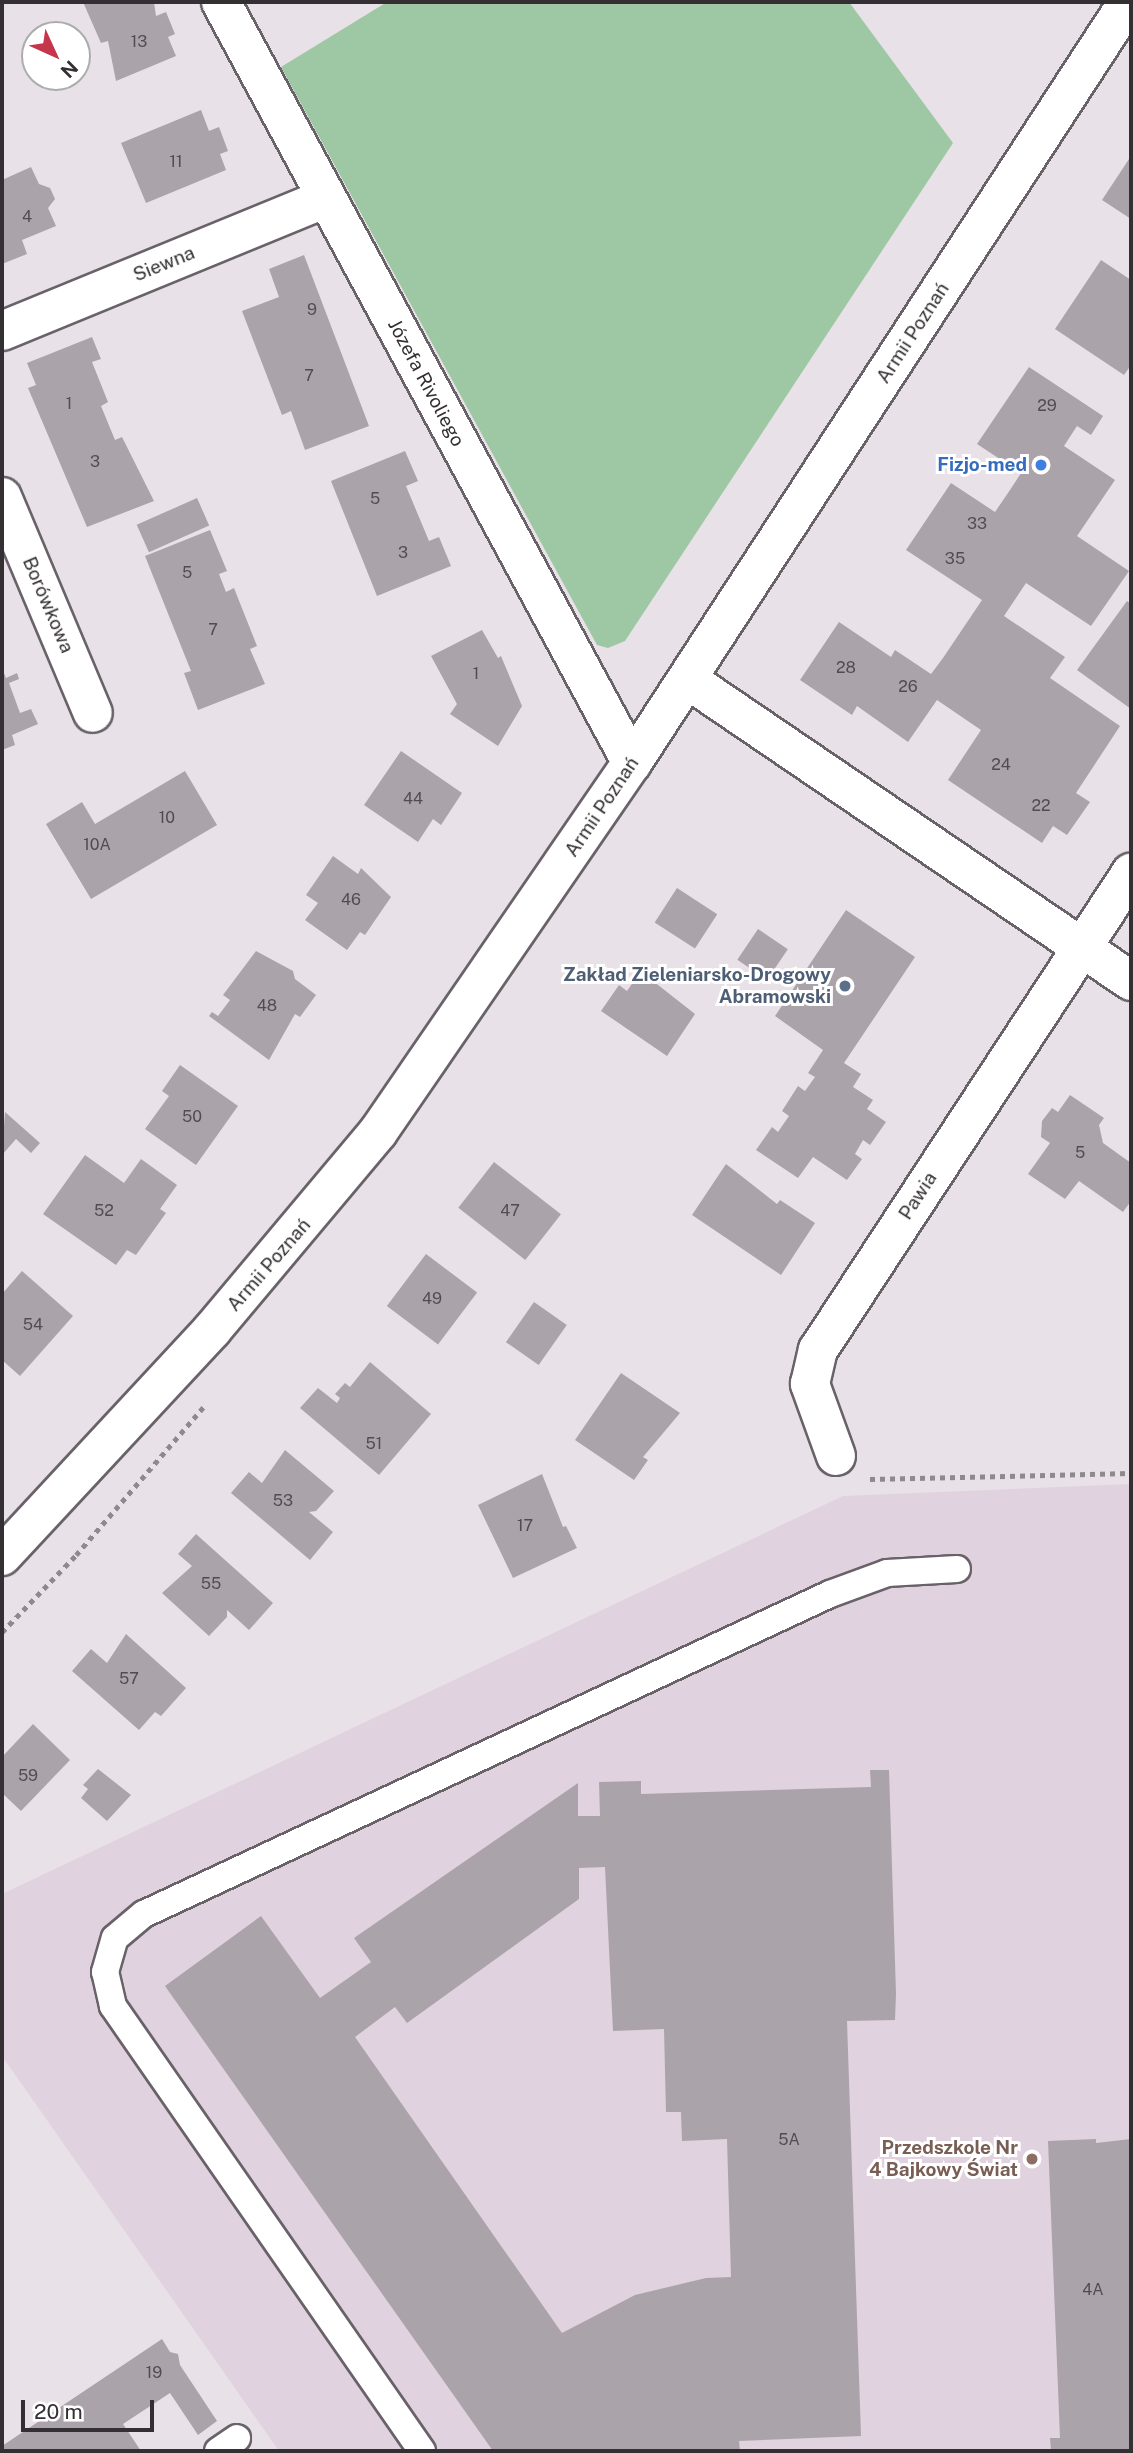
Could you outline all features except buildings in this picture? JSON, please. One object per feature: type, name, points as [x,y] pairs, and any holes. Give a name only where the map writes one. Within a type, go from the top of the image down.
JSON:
[{"type":"street","name":"Józefa Rivoliego","points":[[221,2],[632,763]]},
{"type":"street","name":"Armii Poznań","points":[[2,1556],[212,1330],[378,1132],[632,763],[1128,2]]},
{"type":"street","name":"Siewna","points":[[2,331],[326,198]]},
{"type":"street","name":"Borówkowa","points":[[2,497],[93,713]]},
{"type":"street","points":[[687,679],[1131,981]]},
{"type":"street","name":"Pawia","points":[[836,1456],[810,1384],[818,1350],[1131,873]]},
{"type":"lane","points":[[422,2451],[113,2006],[105,1972],[115,1938],[144,1914],[830,1594],[887,1573],[957,1569]]},
{"type":"path","points":[[836,1456],[846,1478],[1131,1473]]},
{"type":"shaded area","points":[[1131,1484],[1131,2451],[279,2451],[2,2056],[2,1894],[843,1496]]},
{"type":"green space","points":[[387,2],[849,2],[953,143],[625,641],[608,648],[597,645],[281,67]]},
{"type":"place","name":"Fizjo-med","points":[[1041,465]]},
{"type":"place","name":"Zakład Zieleniarsko-Drogowy Abramowski","points":[[845,986]]},
{"type":"place","name":"Przedszkole Nr 4 Bajkowy Świat","points":[[1032,2159]]}]
